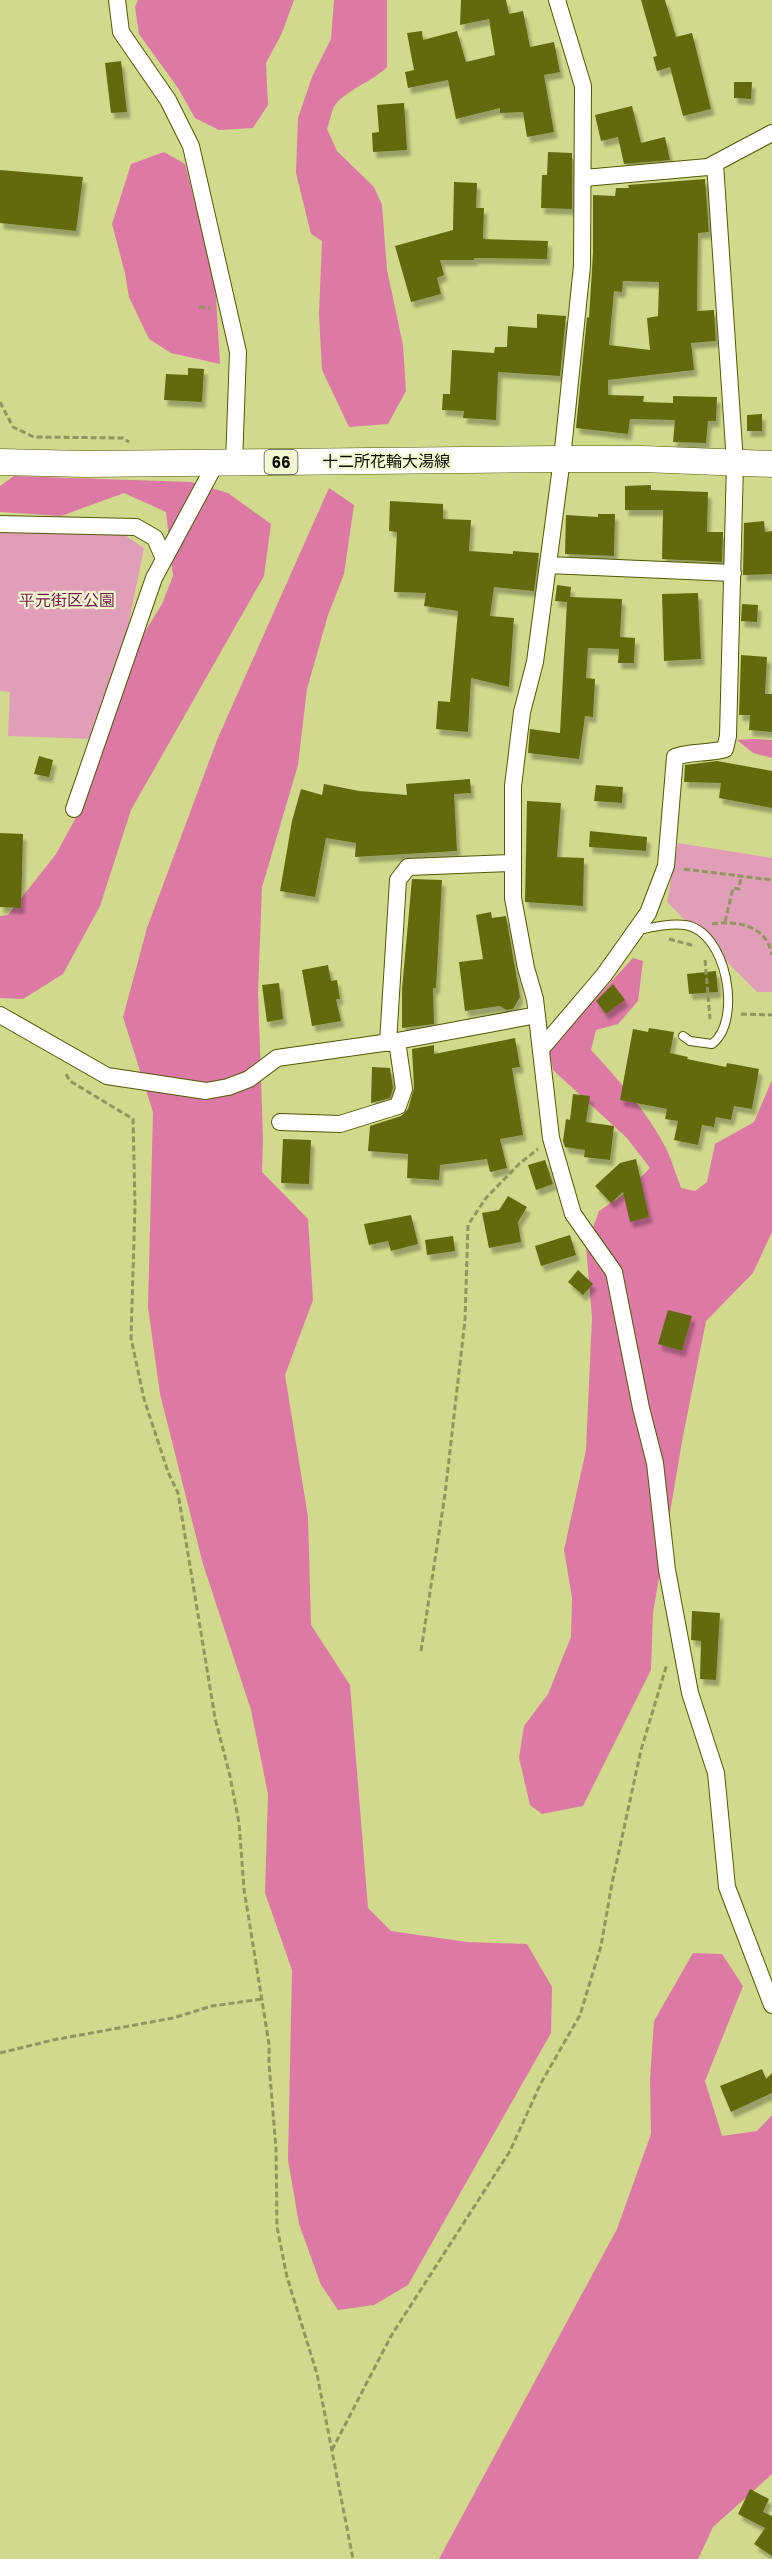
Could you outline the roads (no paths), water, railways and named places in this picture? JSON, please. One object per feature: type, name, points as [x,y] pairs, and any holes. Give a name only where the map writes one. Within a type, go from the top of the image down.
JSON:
[{"type":"main road","name":"十二所花輪大湯線","points":[[0,462],[87,464],[643,459],[772,464]]},
{"type":"street","points":[[74,809],[154,578],[225,463],[238,352],[191,146],[168,100],[121,32],[117,0]]},
{"type":"street","points":[[557,0],[583,86],[582,266],[562,459],[548,565],[535,662],[522,712],[513,786],[513,898],[526,968],[536,999],[551,1138],[573,1214],[614,1272],[640,1408],[655,1463],[667,1570],[690,1693],[716,1773],[728,1887],[772,2005]]},
{"type":"street","points":[[584,178],[708,167],[772,133]]},
{"type":"street","points":[[541,1049],[604,975],[648,913],[666,866],[675,757],[682,754],[711,753],[725,748],[728,736],[735,463],[715,164]]},
{"type":"street","points":[[0,524],[136,527],[155,538],[164,559]]},
{"type":"street","points":[[548,565],[733,573]]},
{"type":"street","points":[[280,1122],[340,1124],[398,1106],[404,1089],[392,1042],[398,880],[408,867],[513,863]]},
{"type":"street","points":[[0,1015],[107,1076],[206,1091],[228,1087],[249,1079],[277,1058],[392,1042],[537,1015]]},
{"type":"lane","points":[[636,931],[685,925],[710,938],[723,965],[727,980],[725,1026],[721,1038],[712,1044],[690,1041],[683,1036]]},
{"type":"park label","name":"平元街区公園","points":[[67,600]]}]
